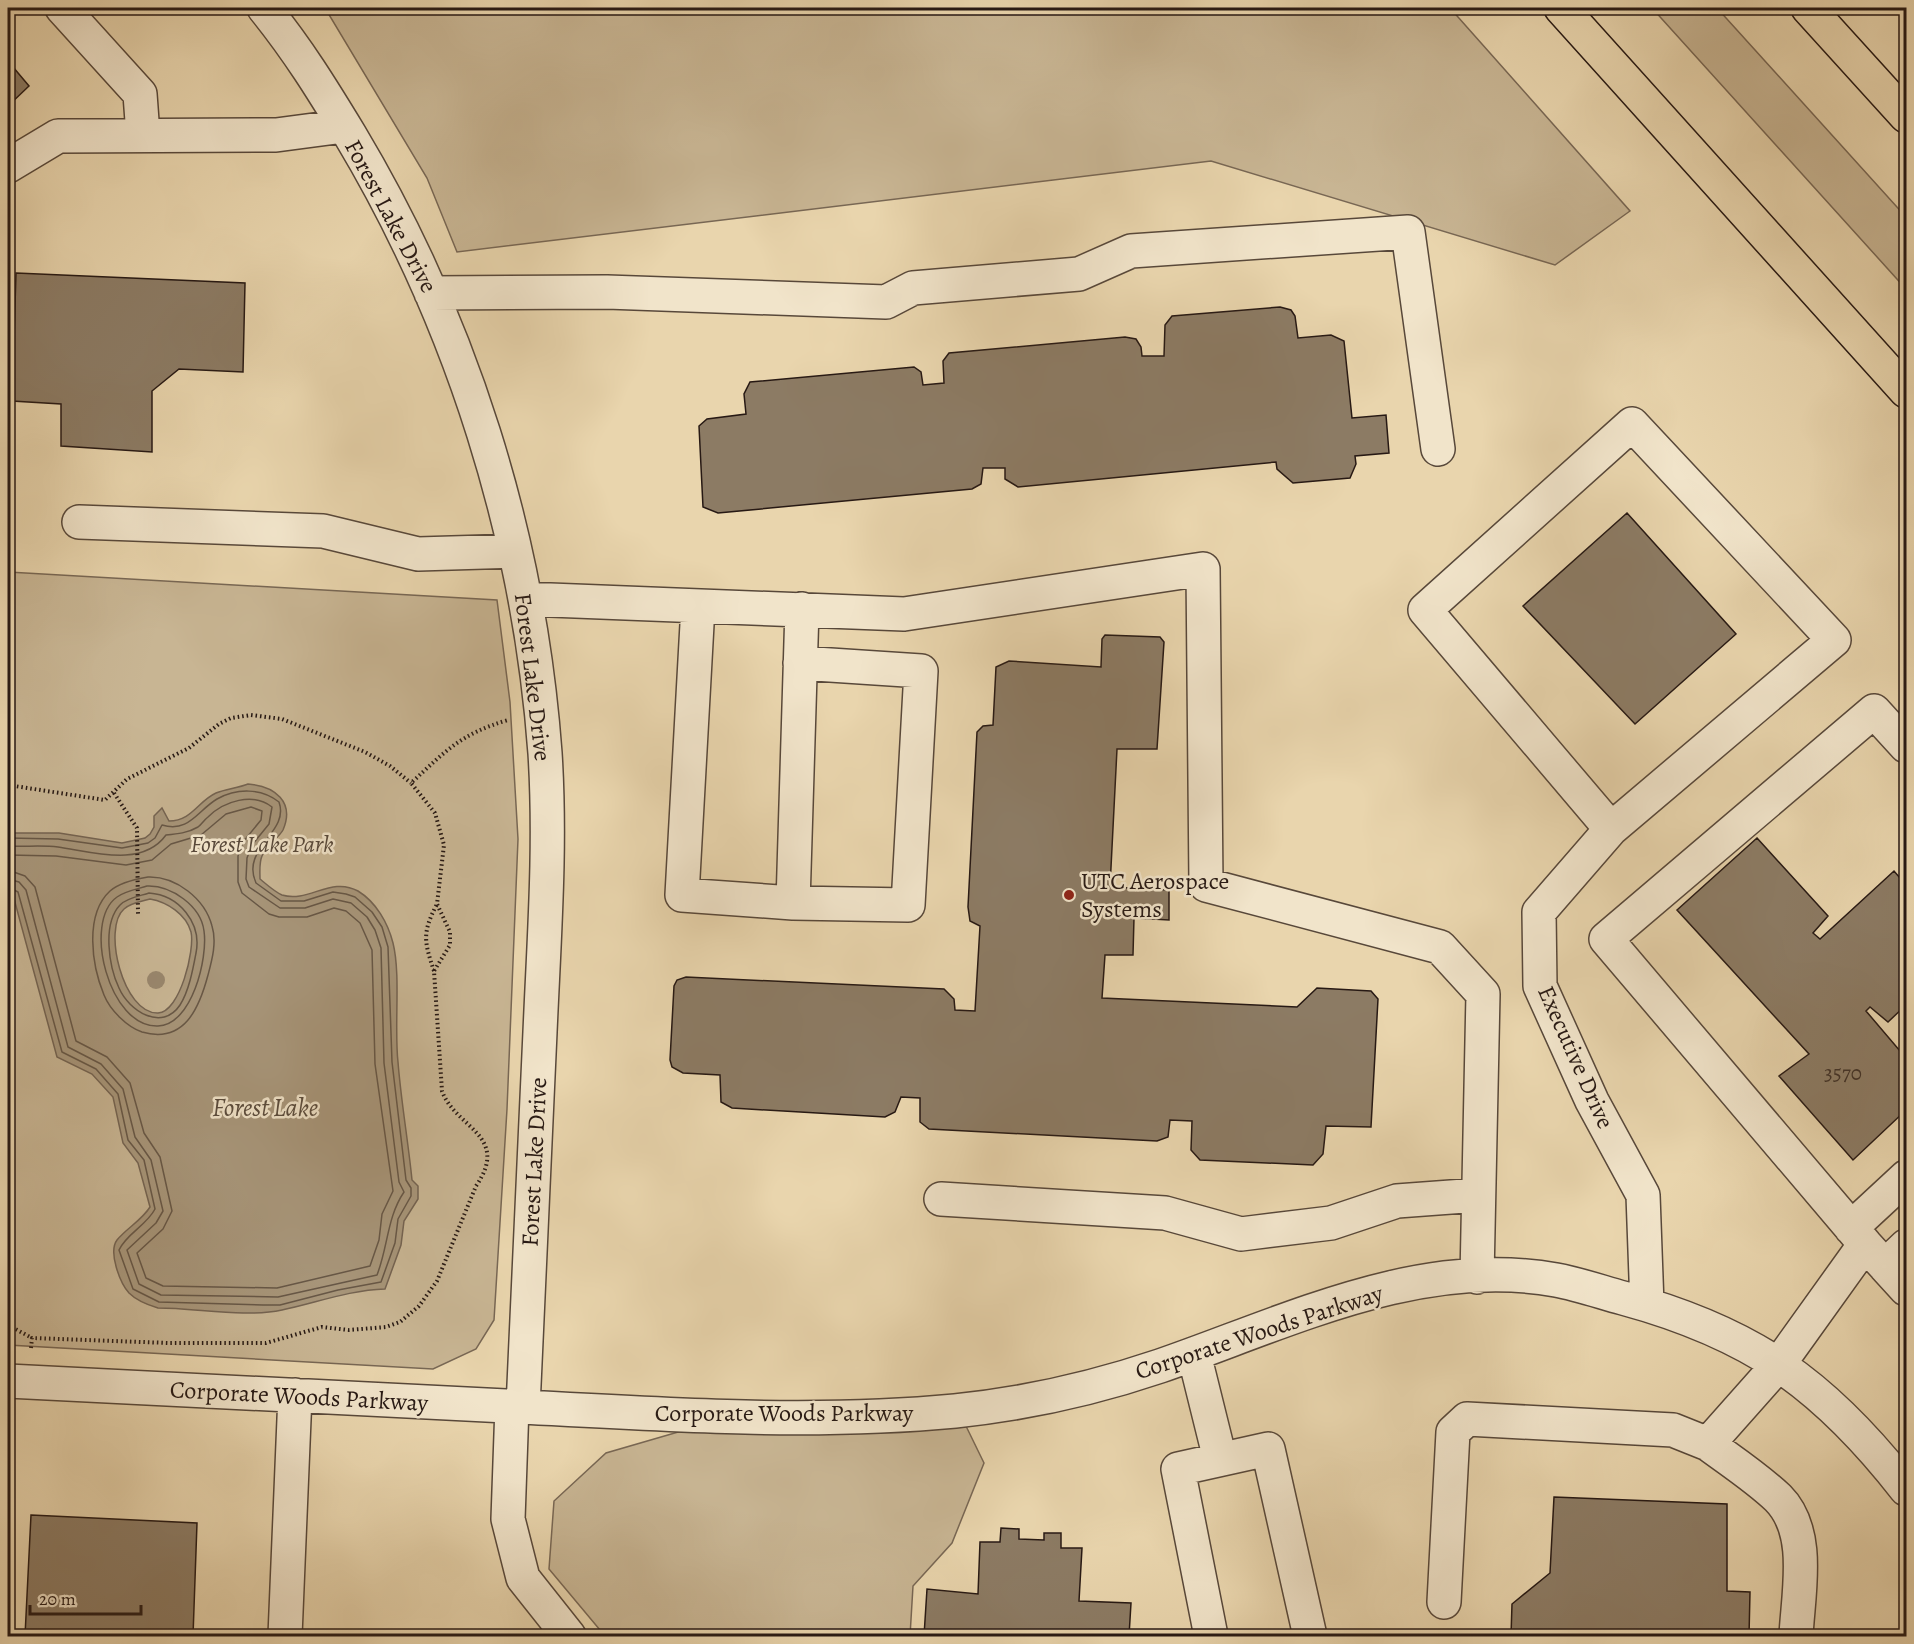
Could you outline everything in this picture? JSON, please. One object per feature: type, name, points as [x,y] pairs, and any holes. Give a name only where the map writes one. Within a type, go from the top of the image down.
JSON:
[{"type":"highway","points":[[1561,8],[1906,391]]},
{"type":"highway","points":[[1808,8],[1906,116]]},
{"type":"street","points":[[62,8],[141,94],[143,135]]},
{"type":"street","name":"Forest Lake Drive","points":[[264,8],[299,50],[380,186],[431,293],[472,395],[507,512],[531,631],[545,753],[548,850],[517,1407],[508,1519],[523,1578],[568,1636]]},
{"type":"street","points":[[8,166],[58,136],[276,135],[344,126]]},
{"type":"street","points":[[431,293],[607,292],[886,302],[913,288],[1079,274],[1131,251],[1408,232],[1438,449]]},
{"type":"street","name":"Executive Drive","points":[[1611,829],[1425,610],[1632,424],[1834,640],[1611,829],[1539,912],[1540,986],[1592,1101],[1643,1195],[1647,1305]]},
{"type":"street","points":[[79,522],[323,531],[418,554],[514,551]]},
{"type":"street","points":[[525,599],[904,614],[1203,569],[1206,885],[1440,947],[1483,994],[1477,1276]]},
{"type":"street","points":[[698,606],[682,895],[793,903],[908,905],[921,671],[800,663]]},
{"type":"street","points":[[793,903],[802,609]]},
{"type":"street","points":[[1883,1255],[1606,939],[1874,711],[1906,746]]},
{"type":"street","points":[[1708,1444],[1779,1364],[1883,1255],[1906,1177]]},
{"type":"street","points":[[941,1199],[1165,1213],[1241,1234],[1331,1223],[1397,1201],[1478,1195]]},
{"type":"street","name":"Corporate Woods Parkway","points":[[18,1382],[640,1414],[864,1418],[962,1410],[1058,1393],[1152,1368],[1366,1294],[1430,1280],[1477,1276],[1554,1280],[1682,1315],[1734,1336],[1779,1364],[1827,1401],[1870,1443],[1906,1489]]},
{"type":"street","points":[[1194,1354],[1220,1459]]},
{"type":"street","points":[[285,1636],[296,1395]]},
{"type":"street","points":[[1444,1602],[1453,1432],[1467,1419],[1673,1430],[1708,1444],[1779,1499],[1794,1523],[1800,1557],[1796,1636]]},
{"type":"street","points":[[1211,1636],[1178,1469],[1268,1449],[1310,1636]]},
{"type":"path","points":[[411,783],[456,741],[484,727],[540,710]]},
{"type":"path","points":[[8,785],[105,800],[127,779],[147,767],[180,753],[231,718],[251,715],[282,719],[365,752],[390,766],[411,783],[435,813],[444,845],[438,904],[424,931],[425,945],[434,971],[442,1091],[451,1108],[476,1130],[486,1149],[484,1174],[476,1186],[445,1263],[419,1306],[400,1322],[386,1327],[349,1330],[322,1327],[266,1343],[169,1343],[32,1338],[8,1325]]},
{"type":"path","points":[[114,793],[137,828],[138,914]]},
{"type":"path","points":[[434,971],[450,945],[450,932],[438,904]]},
{"type":"path","points":[[18,1382],[32,1338]]},
{"type":"green space","points":[[325,8],[1450,8],[1630,211],[1555,265],[1211,161],[457,252],[427,178]]},
{"type":"green space","points":[[1652,8],[1717,8],[1906,217],[1906,289]]},
{"type":"green space","name":"Forest Lake Park","points":[[8,572],[497,600],[510,702],[518,839],[507,1109],[494,1320],[476,1349],[433,1369],[8,1345]]},
{"type":"green space","points":[[964,1422],[984,1463],[952,1543],[913,1586],[910,1636],[605,1636],[549,1569],[554,1501],[606,1453],[685,1430]]},
{"type":"water","name":"Forest Lake","points":[[248,784],[258,785],[274,792],[280,797],[286,811],[283,830],[262,856],[260,879],[279,894],[292,897],[339,886],[348,887],[358,891],[370,901],[388,928],[397,970],[397,1048],[401,1091],[412,1180],[418,1186],[418,1199],[404,1221],[401,1245],[385,1289],[346,1294],[268,1312],[237,1313],[158,1308],[129,1293],[116,1267],[114,1252],[117,1240],[150,1207],[138,1163],[123,1143],[113,1097],[92,1074],[57,1057],[13,895],[8,892],[8,833],[59,833],[122,843],[145,838],[150,834],[154,827],[154,816],[162,808],[169,821],[177,820],[184,818],[210,796]],"holes":[[[150,899],[180,914],[191,932],[192,941],[188,965],[179,992],[166,1010],[158,1013],[146,1010],[135,1000],[126,986],[116,951],[115,933],[118,919],[124,909],[137,902]]]},
{"type":"building","points":[[8,61],[29,86],[8,106]]},
{"type":"building","points":[[16,273],[245,283],[243,372],[179,369],[152,391],[152,452],[61,446],[61,404],[12,401]]},
{"type":"building","points":[[1280,307],[1291,310],[1295,316],[1298,338],[1331,335],[1344,341],[1352,418],[1386,415],[1389,453],[1355,456],[1356,464],[1350,478],[1293,483],[1277,469],[1276,462],[1018,487],[1005,479],[1005,468],[983,468],[981,484],[972,489],[718,513],[703,507],[699,426],[707,419],[746,414],[744,394],[750,382],[914,367],[921,372],[923,385],[944,383],[943,361],[949,353],[1125,337],[1136,339],[1141,347],[1142,356],[1164,356],[1165,325],[1172,316]]},
{"type":"building","points":[[1627,513],[1736,634],[1635,724],[1523,606]]},
{"type":"building","name":"UTC Aerospace Systems","points":[[1105,635],[1160,637],[1164,642],[1157,749],[1117,749],[1110,887],[1169,890],[1169,920],[1134,918],[1133,955],[1105,955],[1102,998],[1297,1007],[1317,988],[1371,991],[1378,999],[1371,1127],[1326,1126],[1323,1154],[1313,1165],[1200,1160],[1191,1150],[1192,1121],[1170,1120],[1168,1137],[1157,1141],[929,1129],[920,1122],[920,1098],[901,1097],[895,1112],[885,1117],[732,1108],[721,1102],[720,1075],[683,1073],[672,1067],[670,1060],[674,986],[677,980],[686,977],[944,989],[954,999],[955,1010],[975,1011],[980,926],[970,921],[968,907],[977,732],[983,726],[993,725],[996,667],[1009,661],[1101,667],[1102,639]]},
{"type":"building","points":[[1757,838],[1828,916],[1813,933],[1820,939],[1894,871],[1906,885],[1906,1005],[1888,1022],[1870,1007],[1866,1011],[1906,1058],[1906,1110],[1853,1160],[1779,1076],[1809,1054],[1677,910]]},
{"type":"building","points":[[1554,1497],[1727,1504],[1727,1591],[1750,1592],[1749,1636],[1511,1636],[1512,1604],[1550,1573]]},
{"type":"building","points":[[31,1515],[197,1523],[193,1636],[25,1636]]},
{"type":"building","points":[[1001,1528],[1019,1529],[1019,1539],[1044,1540],[1044,1533],[1061,1533],[1061,1548],[1082,1548],[1079,1601],[1131,1603],[1129,1636],[924,1636],[927,1589],[978,1594],[980,1542],[1000,1542]]},
{"type":"place","name":"UTC Aerospace Systems","points":[[1069,895]]}]
